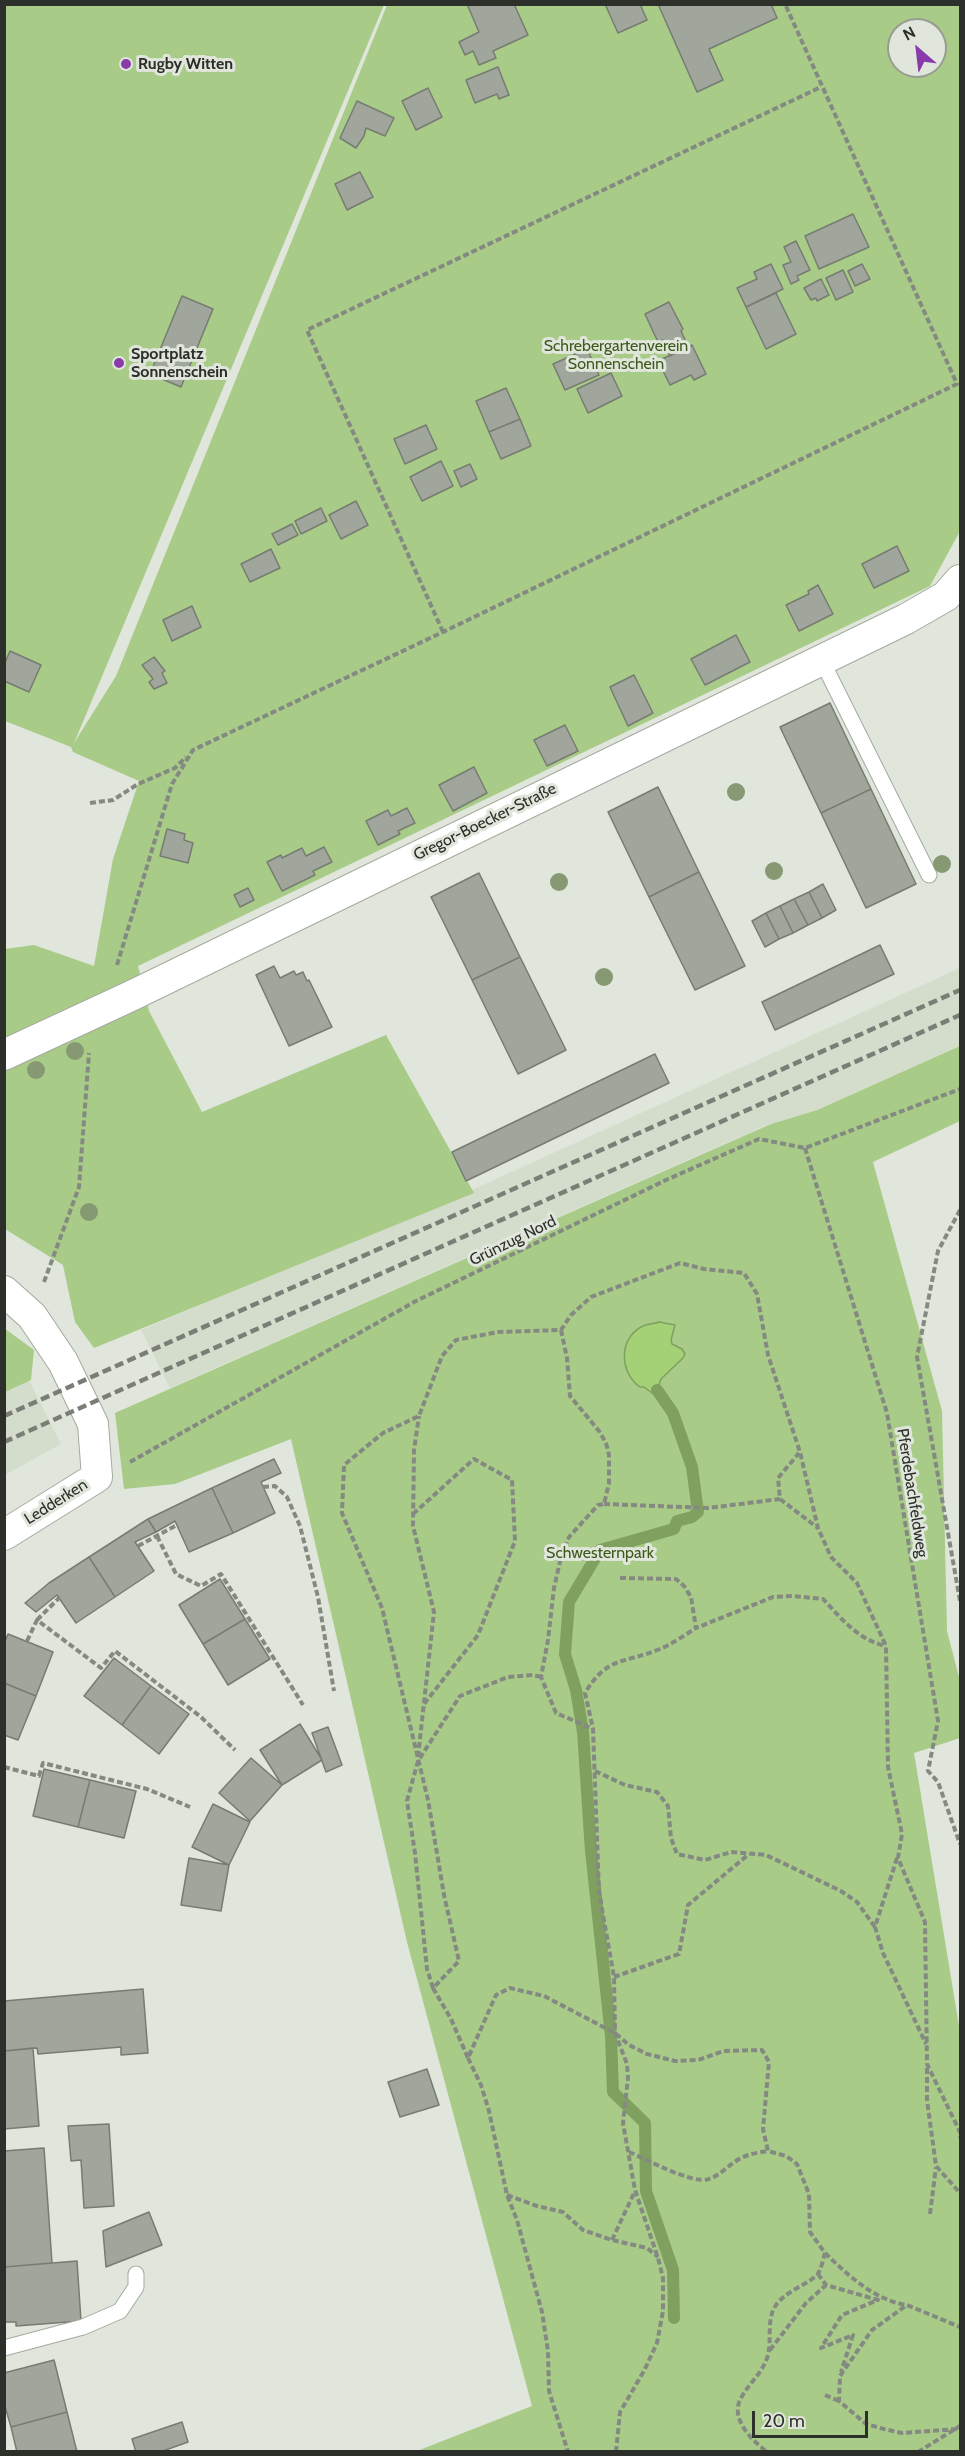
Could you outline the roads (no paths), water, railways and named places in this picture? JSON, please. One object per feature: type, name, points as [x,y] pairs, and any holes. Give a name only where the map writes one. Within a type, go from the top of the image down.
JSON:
[{"type":"street","name":"Gregor-Boecker-Straße","points":[[4,1055],[133,995],[927,608],[946,596],[960,580]]},
{"type":"street","name":"Ledderken","points":[[4,1291],[32,1316],[63,1362],[93,1424],[96,1477],[4,1535]]},
{"type":"lane","points":[[821,659],[929,875]]},
{"type":"lane","points":[[4,2348],[84,2327],[120,2311],[136,2287],[136,2274]]},
{"type":"waterway","points":[[657,1390],[673,1413],[692,1467],[698,1512],[692,1517],[677,1521],[674,1529],[600,1550],[569,1602],[565,1654],[576,1690],[583,1732],[591,1851],[611,2036],[613,2092],[645,2123],[646,2191],[673,2270],[674,2318]]},
{"type":"railway","points":[[4,1416],[960,990]]},
{"type":"railway","points":[[4,1442],[960,1015]]},
{"type":"place","name":"Rugby Witten","points":[[126,64]]},
{"type":"place","name":"Sportplatz Sonnenschein","points":[[119,363]]},
{"type":"park label","name":"Schrebergartenverein Sonnenschein","points":[[616,355]]},
{"type":"park label","name":"Schwesternpark","points":[[600,1553]]}]
